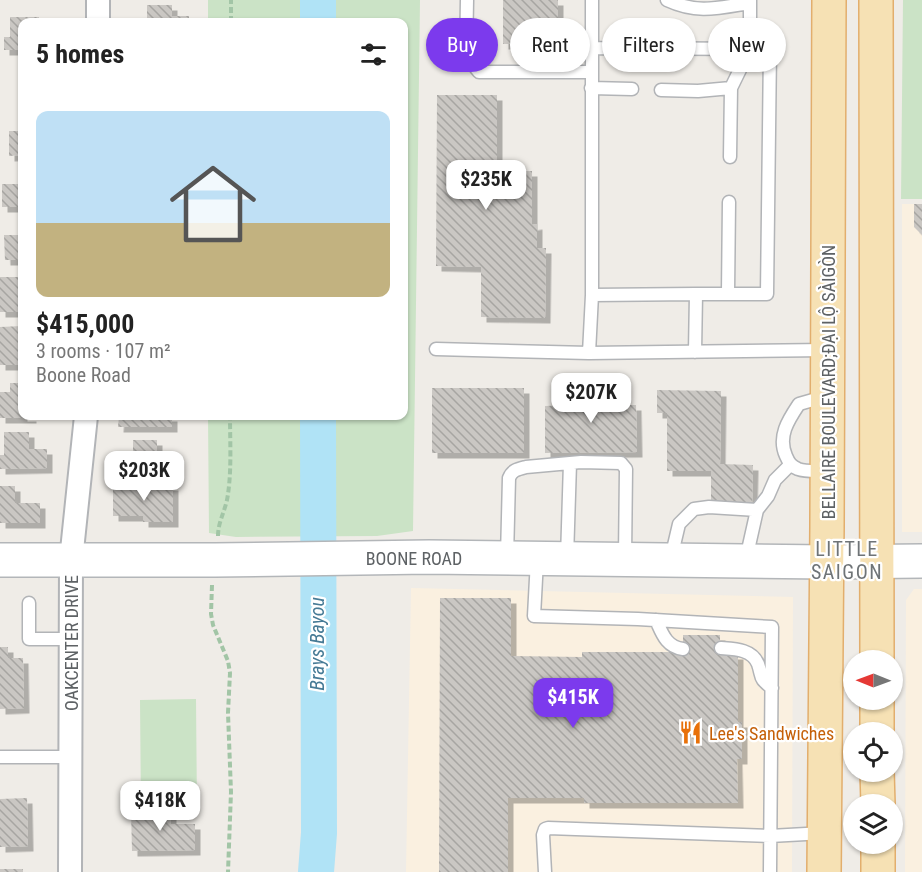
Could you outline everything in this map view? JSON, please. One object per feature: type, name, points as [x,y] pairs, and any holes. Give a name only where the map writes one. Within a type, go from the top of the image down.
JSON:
[{"type":"main road","name":"BELLAIRE BOULEVARD;ĐẠI LỘ SÀIGÒN","points":[[824,872],[830,0]]},
{"type":"main road","points":[[876,0],[877,650]]},
{"type":"main road","points":[[829,227],[876,228]]},
{"type":"main road","points":[[878,854],[878,872]]},
{"type":"street","points":[[98,0],[98,18]]},
{"type":"street","name":"OAKCENTER DRIVE","points":[[70,872],[71,560],[86,420]]},
{"type":"street","name":"BOONE ROAD","points":[[0,560],[71,560],[228,551],[385,558],[922,561]]},
{"type":"lane","points":[[467,0],[466,56],[479,72],[591,72]]},
{"type":"lane","points":[[589,353],[592,295],[592,0]]},
{"type":"lane","points":[[667,0],[680,6],[708,10],[743,4],[749,0]]},
{"type":"lane","points":[[749,0],[749,18]]},
{"type":"lane","points":[[591,48],[708,49]]},
{"type":"lane","points":[[730,157],[731,88],[739,72]]},
{"type":"lane","points":[[592,295],[766,294],[770,72]]},
{"type":"lane","points":[[591,88],[632,89]]},
{"type":"lane","points":[[661,90],[698,91],[731,88]]},
{"type":"lane","points":[[728,293],[729,202]]},
{"type":"lane","points":[[695,351],[696,294]]},
{"type":"lane","points":[[436,349],[589,353],[828,350]]},
{"type":"lane","points":[[827,471],[800,470],[790,465],[784,452],[783,435],[789,419],[800,404],[828,396]]},
{"type":"lane","points":[[537,558],[509,478],[511,473],[526,467],[570,463],[621,463],[626,469],[625,559]]},
{"type":"lane","points":[[570,463],[537,558],[534,616],[772,627],[770,872]]},
{"type":"lane","points":[[746,560],[757,510],[768,496],[775,480],[790,465]]},
{"type":"lane","points":[[671,560],[679,524],[694,509],[709,507],[757,510]]},
{"type":"lane","points":[[29,603],[29,639],[71,639]]},
{"type":"lane","points":[[656,620],[666,641],[676,648],[683,649]]},
{"type":"lane","points":[[721,648],[740,649],[748,653],[757,662],[761,680],[772,688]]},
{"type":"lane","points":[[0,757],[70,758]]},
{"type":"lane","points":[[544,872],[543,835],[545,829],[548,828],[770,836],[825,833]]},
{"type":"path","points":[[231,0],[231,18]]},
{"type":"path","points":[[228,551],[218,530],[227,501],[230,420]]},
{"type":"path","points":[[212,580],[213,625],[228,661],[230,674],[228,713],[231,792],[228,872]]},
{"type":"shaded area","points":[[902,204],[922,204],[922,532],[902,532]]},
{"type":"shaded area","points":[[411,588],[793,597],[792,872],[406,872]]},
{"type":"shaded area","points":[[914,589],[922,589],[922,872],[905,872],[906,600]]},
{"type":"green space","points":[[208,0],[420,0],[413,531],[377,536],[236,537],[209,533],[208,420],[408,420],[408,18],[208,18]]},
{"type":"green space","points":[[903,0],[922,0],[922,199],[901,199]]},
{"type":"green space","points":[[196,699],[197,809],[141,809],[140,700]]},
{"type":"building","points":[[503,0],[558,0],[558,18],[510,18],[510,44],[503,44]]},
{"type":"building","points":[[147,5],[172,5],[172,16],[189,16],[189,18],[147,18]]},
{"type":"building","points":[[10,17],[39,17],[18,18],[18,50],[4,50],[4,37],[10,37]]},
{"type":"building","points":[[437,95],[497,95],[497,171],[532,171],[532,225],[537,224],[537,248],[546,248],[545,318],[481,317],[481,267],[436,266]]},
{"type":"building","points":[[9,131],[18,131],[18,155],[9,156]]},
{"type":"building","points":[[2,184],[18,184],[18,207],[2,207]]},
{"type":"building","points":[[914,204],[922,204],[922,235],[914,227]]},
{"type":"building","points":[[4,235],[18,235],[18,260],[5,260]]},
{"type":"building","points":[[0,277],[18,277],[18,312],[0,312]]},
{"type":"building","points":[[18,326],[18,365],[0,365],[0,327]]},
{"type":"building","points":[[10,383],[18,383],[18,418],[0,418],[0,392],[10,392]]},
{"type":"building","points":[[616,387],[616,405],[636,405],[637,452],[545,453],[545,406],[570,405],[570,388]]},
{"type":"building","points":[[432,388],[524,388],[524,453],[432,453]]},
{"type":"building","points":[[657,390],[721,391],[720,464],[753,465],[752,505],[711,505],[711,471],[667,471],[667,413],[657,413]]},
{"type":"building","points":[[119,420],[172,420],[172,427],[118,427]]},
{"type":"building","points":[[4,432],[29,432],[29,449],[47,449],[47,468],[0,469],[0,455],[4,455]]},
{"type":"building","points":[[133,440],[157,440],[157,452],[174,452],[174,475],[112,475],[112,454],[133,454]]},
{"type":"building","points":[[113,485],[173,485],[173,522],[143,522],[143,516],[113,516]]},
{"type":"building","points":[[0,486],[15,486],[15,503],[40,503],[40,523],[0,523]]},
{"type":"building","points":[[440,598],[511,598],[511,656],[582,657],[582,652],[683,652],[683,635],[720,635],[720,654],[738,654],[738,722],[742,722],[742,759],[737,759],[738,803],[584,803],[584,798],[508,798],[508,872],[439,872]]},
{"type":"building","points":[[0,647],[8,647],[8,658],[23,658],[24,708],[0,709]]},
{"type":"building","points":[[27,798],[28,846],[0,847],[0,799]]},
{"type":"building","points":[[171,809],[171,824],[195,824],[195,850],[132,851],[131,810]]},
{"type":"building","points":[[0,869],[23,869],[23,872],[0,872]]},
{"type":"waterway","name":"Brays Bayou","points":[[318,0],[318,18]]},
{"type":"waterway","name":"Brays Bayou","points":[[316,872],[319,833],[318,420]]},
{"type":"place","name":"Lee's Sandwiches","points":[[691,733]]},
{"type":"district","name":"LITTLE SAIGON","points":[[847,560]]}]
